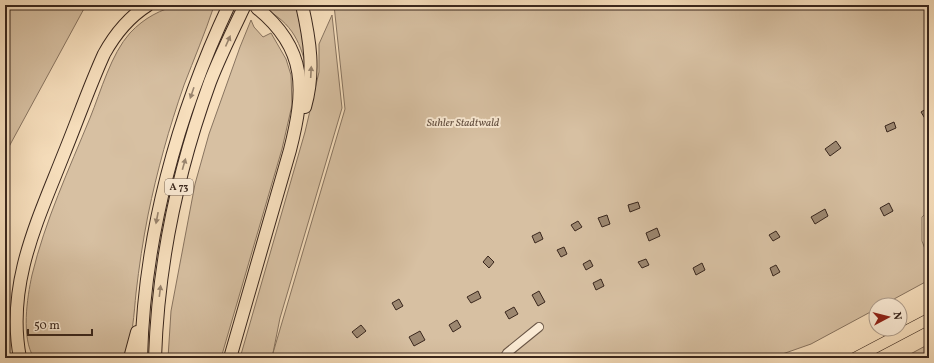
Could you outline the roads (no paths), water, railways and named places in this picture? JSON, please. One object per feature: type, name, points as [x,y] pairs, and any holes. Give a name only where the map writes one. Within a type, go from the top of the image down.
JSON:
[{"type":"highway","points":[[20,358],[16,310],[21,274],[27,250],[40,214],[104,54],[122,28],[133,16],[148,5]]},
{"type":"highway","name":"A 73","points":[[141,358],[144,307],[149,267],[157,217],[168,172],[182,122],[194,87],[229,5]]},
{"type":"highway","points":[[290,150],[306,106],[310,89],[310,47],[302,5]]},
{"type":"highway","points":[[230,358],[290,150],[300,100],[300,84],[292,50],[272,21],[251,7]]},
{"type":"highway","name":"A 73","points":[[155,358],[158,307],[181,175],[195,126],[211,81],[236,24],[251,7]]},
{"type":"highway","points":[[130,358],[144,307]]},
{"type":"highway","points":[[18,338],[25,358]]},
{"type":"main road","points":[[855,358],[929,319]]},
{"type":"lane","points":[[504,358],[506,353],[539,327]]},
{"type":"park label","name":"Suhler Stadtwald","points":[[463,123]]}]
